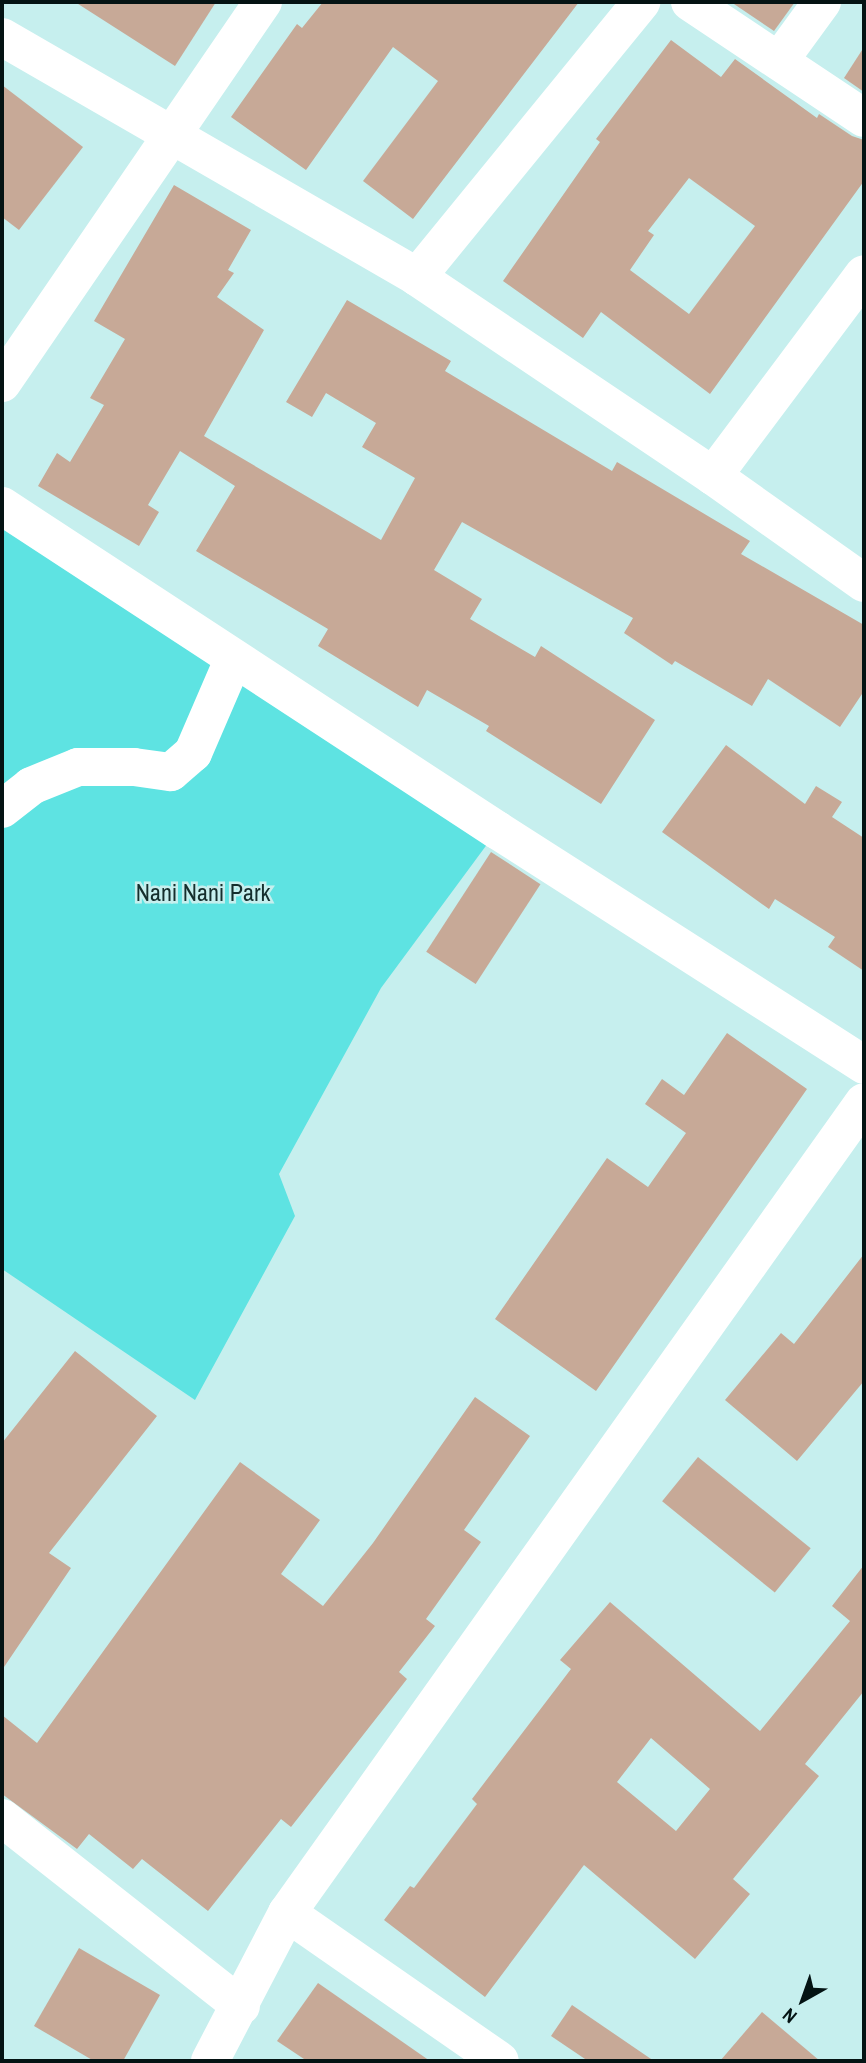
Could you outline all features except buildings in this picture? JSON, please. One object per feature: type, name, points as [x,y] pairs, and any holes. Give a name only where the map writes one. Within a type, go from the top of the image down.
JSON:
[{"type":"street","points":[[2,383],[263,2]]},
{"type":"street","points":[[417,277],[641,2]]},
{"type":"street","points":[[690,2],[864,118]]},
{"type":"street","points":[[779,61],[822,2]]},
{"type":"street","points":[[2,37],[417,277],[713,476],[864,583]]},
{"type":"street","points":[[713,476],[864,274]]},
{"type":"street","points":[[2,506],[864,1065]]},
{"type":"street","points":[[2,809],[31,786],[78,767],[134,767],[171,772],[193,753],[234,658]]},
{"type":"street","points":[[211,2061],[287,1913],[864,1102]]},
{"type":"street","points":[[2,1818],[241,2006]]},
{"type":"street","points":[[287,1913],[500,2061]]},
{"type":"green space","name":"Nani Nani Park","points":[[2,520],[491,839],[381,988],[279,1174],[295,1216],[195,1400],[2,1269]]}]
